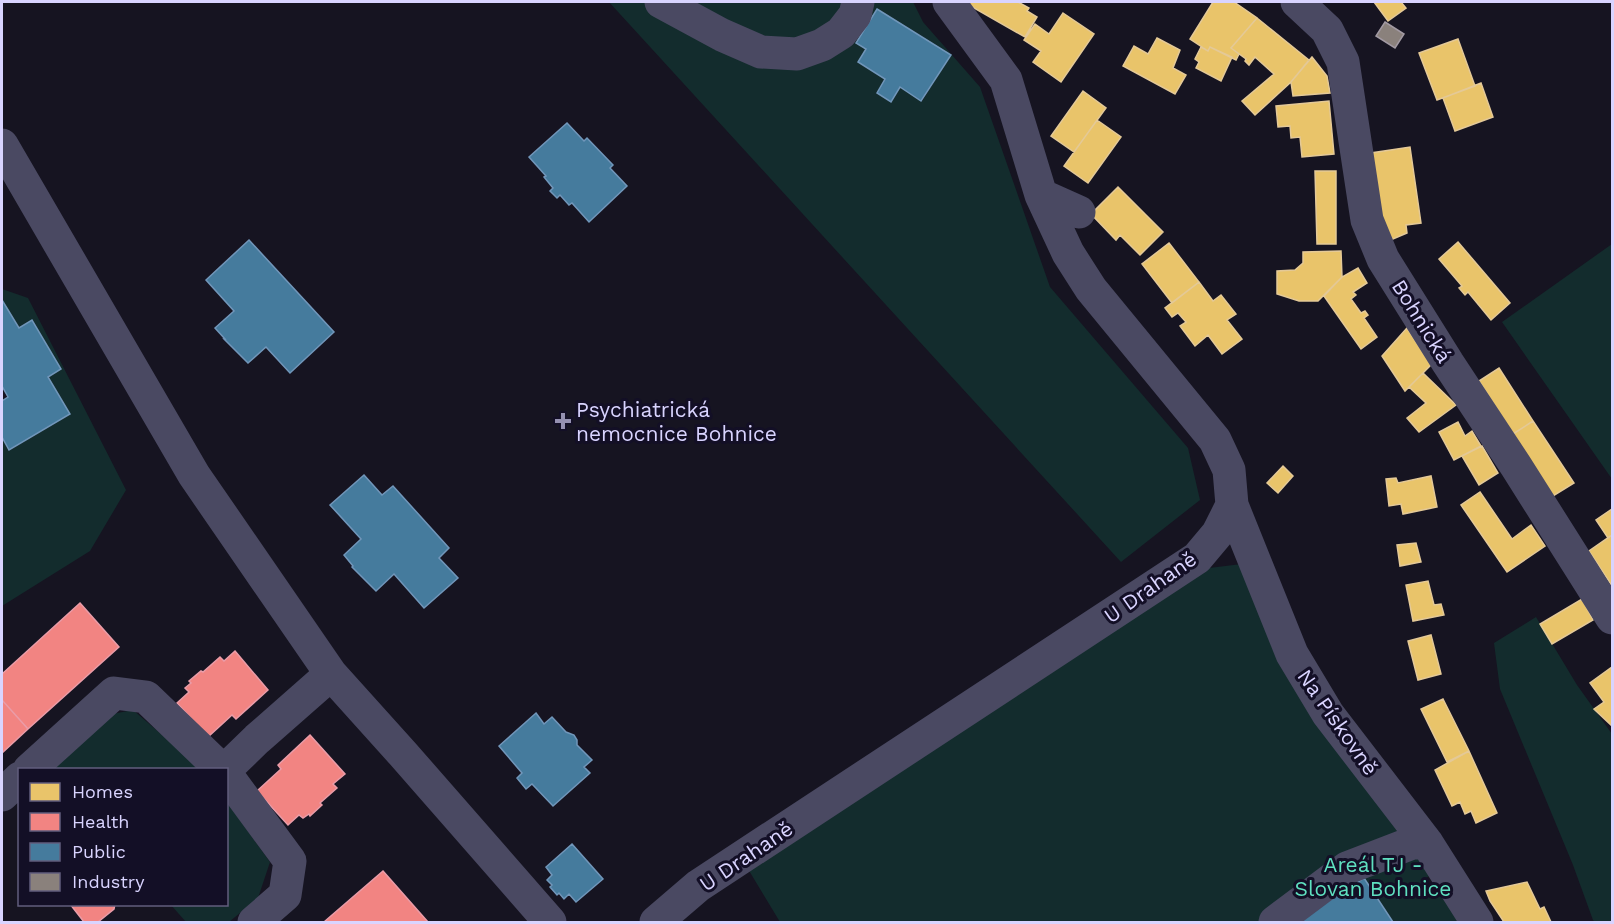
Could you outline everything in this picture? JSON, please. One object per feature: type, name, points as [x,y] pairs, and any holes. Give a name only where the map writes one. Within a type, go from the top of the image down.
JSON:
[{"type":"street","points":[[661,2],[722,35],[760,52],[797,54],[822,45],[841,33],[855,15],[858,2]]},
{"type":"street","points":[[949,2],[1006,80],[1041,195],[1068,253],[1091,289],[1215,440],[1229,470],[1232,505]]},
{"type":"street","name":"Bohnická","points":[[1297,2],[1327,30],[1343,62],[1367,220],[1383,259],[1612,618]]},
{"type":"street","points":[[2,146],[194,475],[331,674],[550,922]]},
{"type":"street","points":[[1041,195],[1079,212]]},
{"type":"street","name":"Na Pískovně","points":[[1232,505],[1292,654],[1328,714],[1426,843],[1477,922]]},
{"type":"street","name":"U Drahaně","points":[[656,922],[698,886],[1197,558],[1218,533],[1232,505]]},
{"type":"street","points":[[226,768],[331,674]]},
{"type":"street","points":[[32,768],[114,693],[146,698],[222,768]]},
{"type":"street","points":[[228,777],[290,861],[285,895],[254,922]]},
{"type":"street","points":[[2,795],[18,780]]},
{"type":"street","points":[[1275,922],[1347,868],[1412,843],[1426,843]]},
{"type":"green space","points":[[609,2],[913,2],[923,22],[980,87],[1050,287],[1188,448],[1200,500],[1121,562]],"holes":[[[913,31],[950,56],[922,101],[900,87],[891,101],[877,93],[885,79],[866,49]]]},
{"type":"green space","points":[[1612,244],[1612,479],[1502,322]]},
{"type":"green space","points":[[2,289],[28,298],[126,490],[90,551],[2,606],[2,437],[10,450],[70,414],[48,377],[61,369],[32,320],[19,328],[2,300]]},
{"type":"green space","name":"Areál TJ - Slovan Bohnice","points":[[1258,562],[1432,874],[1422,881],[1431,894],[1442,887],[1464,922],[780,922],[748,869],[1201,569]]},
{"type":"green space","points":[[1536,617],[1577,685],[1612,734],[1612,922],[1593,920],[1573,865],[1500,689],[1494,643]]},
{"type":"green space","points":[[133,710],[201,768],[52,768],[107,715]]},
{"type":"green space","points":[[228,803],[270,862],[258,898],[229,922],[186,922],[172,906],[228,906]]},
{"type":"building: Homes","points":[[968,2],[1018,2],[1029,8],[1027,11],[1037,17],[1025,37],[967,4]]},
{"type":"building: Homes","points":[[1213,2],[1234,2],[1257,18],[1231,48],[1239,54],[1236,60],[1210,47],[1208,51],[1190,39]]},
{"type":"building: Homes","points":[[1374,2],[1401,2],[1406,8],[1388,21]]},
{"type":"building: Homes","points":[[1063,13],[1094,34],[1061,82],[1033,62],[1041,51],[1024,40],[1035,24],[1049,34]]},
{"type":"building: Homes","points":[[1257,18],[1309,60],[1291,82],[1255,115],[1242,101],[1274,74],[1255,57],[1249,65],[1246,59],[1231,48]]},
{"type":"building: Homes","points":[[1157,38],[1180,50],[1173,68],[1186,75],[1175,94],[1123,66],[1134,46],[1148,54]]},
{"type":"building: Homes","points":[[1458,39],[1475,86],[1437,100],[1419,53]]},
{"type":"building: Homes","points":[[1201,47],[1208,51],[1210,47],[1232,57],[1221,81],[1196,68],[1199,62],[1195,59]]},
{"type":"building: Homes","points":[[1312,57],[1327,76],[1330,93],[1293,96],[1291,82]]},
{"type":"building: Homes","points":[[1481,83],[1493,117],[1455,131],[1443,98]]},
{"type":"building: Homes","points":[[1083,91],[1106,108],[1074,152],[1051,136]]},
{"type":"building: Homes","points":[[1329,101],[1334,154],[1302,157],[1300,137],[1291,138],[1290,126],[1278,127],[1276,106]]},
{"type":"building: Homes","points":[[1097,120],[1121,137],[1088,183],[1064,166]]},
{"type":"building: Homes","points":[[1410,147],[1421,223],[1406,225],[1407,233],[1386,242],[1371,153]]},
{"type":"building: Homes","points":[[1315,171],[1336,171],[1336,244],[1317,244]]},
{"type":"building: Homes","points":[[1118,187],[1163,232],[1140,255],[1120,235],[1116,240],[1091,214]]},
{"type":"building: Homes","points":[[1458,242],[1510,303],[1491,320],[1468,292],[1465,295],[1459,288],[1462,286],[1439,259]]},
{"type":"building: Homes","points":[[1169,243],[1199,282],[1172,303],[1142,264]]},
{"type":"building: Homes","points":[[1341,251],[1342,277],[1318,301],[1299,301],[1277,294],[1277,271],[1295,270],[1303,263],[1303,252]]},
{"type":"building: Homes","points":[[1358,268],[1367,283],[1353,292],[1356,295],[1351,299],[1361,313],[1365,311],[1368,315],[1364,318],[1377,337],[1361,349],[1324,296],[1342,277]]},
{"type":"building: Homes","points":[[1199,282],[1213,301],[1221,295],[1236,314],[1227,320],[1242,339],[1222,354],[1208,335],[1195,346],[1180,326],[1186,322],[1178,313],[1172,317],[1165,308]]},
{"type":"building: Homes","points":[[1407,328],[1431,365],[1405,391],[1382,356]]},
{"type":"building: Homes","points":[[1499,368],[1533,421],[1513,434],[1479,381]]},
{"type":"building: Homes","points":[[1423,373],[1456,405],[1419,432],[1407,418],[1426,403],[1409,387]]},
{"type":"building: Homes","points":[[1533,421],[1574,483],[1553,496],[1513,434]]},
{"type":"building: Homes","points":[[1458,422],[1465,436],[1472,431],[1481,446],[1454,460],[1439,432]]},
{"type":"building: Homes","points":[[1482,446],[1498,473],[1479,485],[1462,456]]},
{"type":"building: Homes","points":[[1283,466],[1293,476],[1278,493],[1267,483]]},
{"type":"building: Homes","points":[[1431,476],[1437,507],[1403,514],[1401,504],[1389,506],[1386,479],[1396,478],[1398,483]]},
{"type":"building: Homes","points":[[1480,492],[1512,539],[1531,525],[1545,546],[1507,572],[1461,505]]},
{"type":"building: Homes","points":[[1612,509],[1612,535],[1608,538],[1596,520]]},
{"type":"building: Homes","points":[[1612,535],[1612,586],[1589,551]]},
{"type":"building: Homes","points":[[1416,543],[1421,562],[1400,566],[1397,545]]},
{"type":"building: Homes","points":[[1428,581],[1434,605],[1441,604],[1444,615],[1413,621],[1406,585]]},
{"type":"building: Homes","points":[[1582,599],[1593,620],[1552,644],[1540,624]]},
{"type":"building: Homes","points":[[1431,635],[1441,674],[1418,680],[1408,641]]},
{"type":"building: Homes","points":[[1612,667],[1612,726],[1594,709],[1604,702],[1590,683]]},
{"type":"building: Homes","points":[[1443,699],[1469,751],[1447,762],[1421,709]]},
{"type":"building: Homes","points":[[1469,751],[1497,813],[1476,823],[1471,811],[1465,814],[1460,802],[1452,806],[1435,770]]},
{"type":"building: Homes","points":[[1527,882],[1540,909],[1544,907],[1551,922],[1504,922],[1486,891]]},
{"type":"building: Health","points":[[80,603],[119,647],[28,729],[2,700],[2,674]]},
{"type":"building: Health","points":[[235,651],[268,690],[236,719],[232,715],[208,737],[177,703],[189,692],[185,688],[191,683],[189,681],[220,657],[224,661]]},
{"type":"building: Health","points":[[2,700],[28,729],[2,753]]},
{"type":"building: Health","points":[[310,735],[345,774],[333,784],[337,788],[320,803],[322,805],[310,816],[309,814],[303,818],[299,815],[288,825],[257,791],[281,769],[278,765]]},
{"type":"building: Health","points":[[383,871],[428,922],[324,922]]},
{"type":"building: Health","points":[[72,906],[115,906],[98,922],[84,922]]},
{"type":"building: Public","points":[[877,9],[951,55],[921,101],[900,87],[891,102],[877,93],[885,79],[858,62],[866,49],[856,43]]},
{"type":"building: Public","points":[[567,123],[584,141],[587,138],[613,165],[610,168],[627,186],[589,222],[572,203],[569,205],[560,195],[557,198],[550,191],[553,188],[544,177],[546,176],[529,157]]},
{"type":"building: Public","points":[[249,240],[334,332],[290,373],[266,347],[248,363],[215,328],[234,311],[206,280]]},
{"type":"building: Public","points":[[2,300],[19,328],[32,320],[61,369],[48,377],[70,414],[9,450],[2,437],[2,401],[8,397],[2,386]]},
{"type":"building: Public","points":[[364,475],[382,495],[393,486],[449,548],[439,558],[458,578],[424,608],[394,574],[376,591],[352,567],[344,555],[361,539],[330,505]]},
{"type":"building: Public","points":[[536,713],[544,724],[552,717],[566,732],[574,735],[577,745],[592,760],[584,767],[590,773],[553,806],[532,784],[526,789],[517,778],[522,773],[499,746]]},
{"type":"building: Public","points":[[572,844],[603,879],[576,902],[569,894],[564,899],[559,893],[557,895],[550,887],[552,885],[547,880],[552,875],[546,867]]},
{"type":"building: Public","points":[[1364,878],[1393,922],[1304,922],[1303,920],[1322,905]]},
{"type":"building: Industry","points":[[1385,22],[1404,34],[1395,48],[1376,36]]},
{"type":"place","name":"Psychiatrická nemocnice Bohnice","points":[[563,421]]}]
